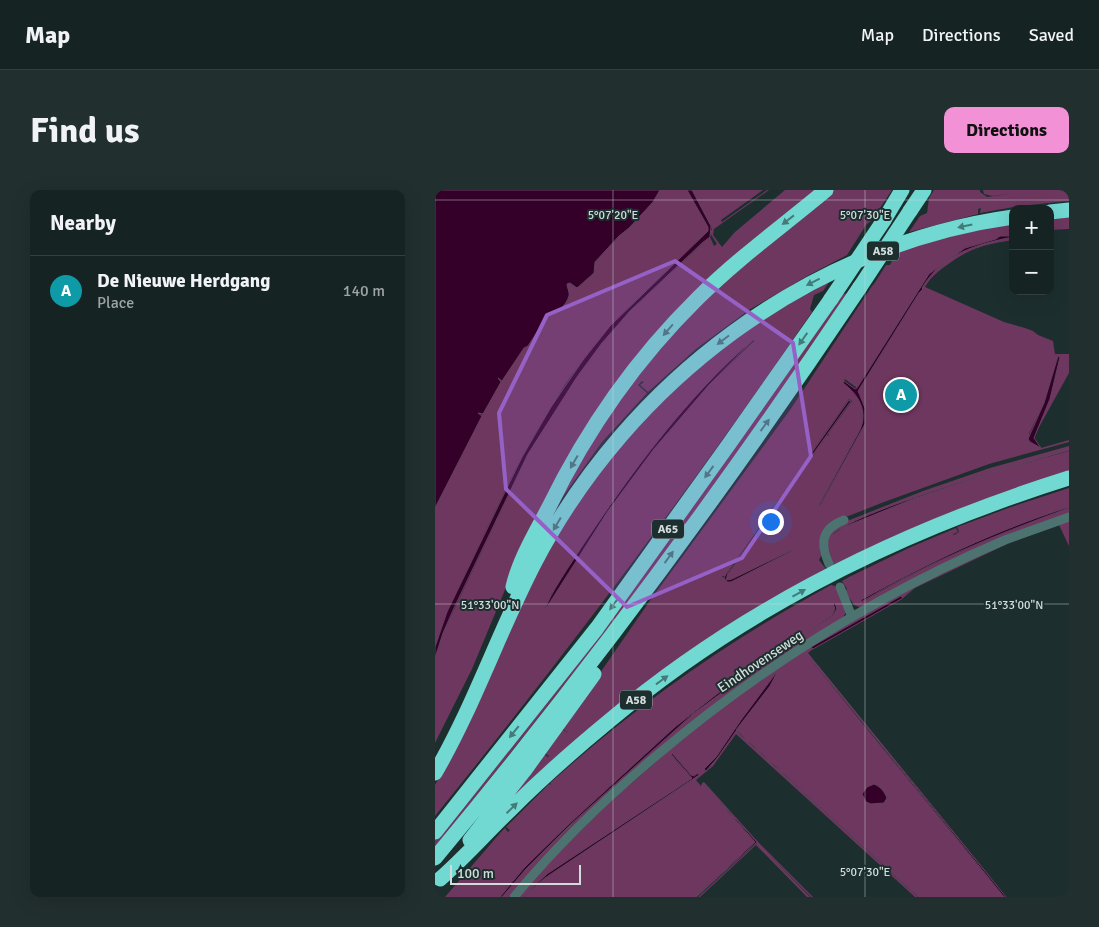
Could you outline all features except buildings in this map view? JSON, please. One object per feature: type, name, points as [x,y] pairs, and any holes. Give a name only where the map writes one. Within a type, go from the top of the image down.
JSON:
[{"type":"highway","points":[[507,620],[514,583],[526,553],[555,493],[614,397],[651,351],[698,298],[767,237],[826,190]]},
{"type":"highway","name":"A65","points":[[435,832],[597,628],[831,299],[902,190]]},
{"type":"highway","name":"A65","points":[[435,858],[513,762],[620,624],[791,390],[924,190]]},
{"type":"highway","points":[[1054,212],[1069,210]]},
{"type":"highway","name":"A58","points":[[435,774],[459,728],[507,620],[549,536],[578,489],[599,462],[634,420],[674,379],[779,300],[829,274],[871,255],[958,227],[1009,218]]},
{"type":"highway","name":"A58","points":[[437,882],[464,858],[510,810],[611,719],[659,682],[741,627],[792,596],[880,551],[953,519],[1069,478]]},
{"type":"highway","name":"A58","points":[[437,882],[524,771],[603,662],[620,624]]},
{"type":"street","name":"Eindhovenseweg","points":[[515,897],[583,821],[622,785],[721,704],[782,660],[852,617],[915,582],[1006,540],[1069,517]]},
{"type":"street","points":[[829,564],[824,553],[823,542],[832,526],[844,520]]},
{"type":"street","points":[[839,587],[852,617]]},
{"type":"highlighted area","points":[[675,261],[793,343],[811,456],[742,558],[627,607],[506,489],[499,413],[547,315]]},
{"type":"shaded area","points":[[439,190],[660,190],[653,202],[595,262],[594,273],[577,288],[570,283],[567,284],[569,294],[566,303],[555,313],[548,315],[502,381],[498,378],[501,382],[483,414],[478,413],[482,416],[435,508],[435,195]]},
{"type":"shaded area","points":[[660,190],[687,190],[708,227],[708,231],[620,316],[592,348],[566,383],[515,470],[447,612],[435,647],[435,508],[484,410],[510,367],[524,348],[528,346],[547,316],[557,312],[568,298],[567,284],[570,283],[575,287],[580,286],[594,273],[595,262],[653,202]]},
{"type":"shaded area","points":[[687,190],[692,190],[711,226],[710,237],[630,311],[602,343],[577,377],[528,454],[454,608],[435,658],[435,647],[447,612],[522,457],[551,407],[583,360],[610,326],[708,231],[708,227]]},
{"type":"shaded area","points":[[692,190],[763,190],[721,220],[722,222],[769,190],[714,229],[713,235],[722,247],[735,232],[785,190],[815,190],[746,245],[648,342],[517,561],[472,669],[435,743],[435,658],[443,633],[528,454],[577,377],[602,343],[630,311],[708,238],[710,237],[714,246],[717,244],[710,233],[712,229]]},
{"type":"shaded area","points":[[830,190],[892,190],[847,255],[749,310],[696,349],[648,392],[640,385],[644,382],[642,381],[638,385],[647,393],[602,442],[555,508],[592,435],[693,307]]},
{"type":"shaded area","points":[[934,190],[980,190],[980,192],[987,197],[1017,193],[992,196],[984,194],[983,190],[1069,190],[1069,201],[1009,205],[1009,208],[980,213],[981,208],[978,209],[978,214],[909,232],[920,216],[927,213],[929,198]]},
{"type":"shaded area","points":[[1069,215],[1069,229],[1054,230],[1054,217]]},
{"type":"shaded area","points":[[1009,223],[1009,236],[1000,236],[980,244],[1009,238],[1009,241],[986,245],[964,254],[937,272],[925,287],[1004,322],[1033,331],[1053,341],[1055,354],[1069,354],[1069,373],[1033,438],[1050,399],[1060,357],[1058,357],[1044,403],[1029,434],[1041,448],[1069,440],[1069,442],[989,464],[836,521],[820,541],[821,556],[819,560],[826,569],[792,590],[505,807],[544,754],[549,756],[544,753],[562,729],[569,734],[562,728],[649,602],[790,410],[886,265],[890,265],[896,252],[926,242]],"holes":[[[942,265],[924,284],[858,391],[865,408],[865,424],[820,506],[863,424],[862,406],[852,391],[843,383],[845,379],[857,388],[929,274]],[[849,399],[852,401],[829,435],[826,436],[776,510],[774,510],[728,574],[726,580],[722,576],[725,576]],[[792,550],[728,582],[726,580],[732,579]]]},
{"type":"shaded area","points":[[1000,236],[1009,236],[1009,238],[986,243],[961,252],[950,259],[965,248],[996,239]]},
{"type":"shaded area","points":[[950,259],[930,276],[858,391],[865,408],[865,424],[819,507],[862,423],[861,404],[854,393],[843,383],[844,381],[855,389],[857,388],[929,274]]},
{"type":"shaded area","points":[[829,282],[823,291],[814,295],[810,309],[812,312],[675,505],[581,631],[435,816],[435,785],[452,754],[529,586],[570,511],[616,448],[691,371],[768,315]],"holes":[[[754,339],[709,385],[654,449],[608,511],[545,610],[568,567],[603,516],[643,462],[663,437],[707,387]]]},
{"type":"shaded area","points":[[847,293],[700,506],[596,644],[435,847],[435,838],[841,295]]},
{"type":"shaded area","points":[[755,338],[709,385],[654,449],[608,511],[545,610],[551,595],[567,570],[640,464],[683,410]]},
{"type":"shaded area","points":[[1058,356],[1060,357],[1050,399],[1034,438],[1041,448],[1028,439],[1044,403]]},
{"type":"shaded area","points":[[849,400],[851,401],[728,573],[726,580],[792,551],[731,582],[727,582],[724,578],[726,574]]},
{"type":"shaded area","points":[[1069,446],[1069,450],[1003,469],[1069,451],[1069,473],[833,565],[826,538],[837,525],[923,491],[990,468]]},
{"type":"shaded area","points":[[991,473],[913,499],[844,527],[832,536],[844,526],[903,501]]},
{"type":"shaded area","points":[[1069,488],[1069,507],[1015,526],[963,548],[861,600],[862,602],[938,562],[989,539],[1069,508],[1069,514],[862,608],[854,605],[845,591],[847,589],[842,581],[911,547],[956,528],[958,532],[954,535],[959,532],[957,527]]},
{"type":"shaded area","points":[[1069,507],[963,550],[861,602],[861,600],[886,586],[963,548],[1015,526]]},
{"type":"shaded area","points":[[1069,519],[1069,546],[1059,525],[1007,544],[915,588],[903,598],[901,596],[812,648],[808,653],[1007,897],[806,654],[1004,897],[919,897],[736,730],[779,669],[716,757],[704,769],[705,771],[718,757],[736,731],[918,897],[915,897],[736,734],[713,766],[696,780],[701,786],[702,783],[704,782],[759,843],[813,897],[766,852],[810,897],[807,897],[756,845],[698,897],[757,843],[703,783],[755,842],[696,897],[524,897],[528,892],[523,897],[514,897],[557,852],[659,757],[749,685],[841,626],[964,561]],"holes":[[[671,755],[691,775],[699,775],[537,883],[547,874],[691,779]]]},
{"type":"shaded area","points":[[831,585],[835,586],[846,612],[841,621],[747,682],[538,865],[509,897],[502,897],[525,870],[570,825],[693,714],[754,669],[717,694],[675,727],[569,824],[524,868],[500,897],[445,897],[501,832],[505,828],[508,832],[510,830],[506,827],[549,784],[551,785],[550,783],[616,727],[720,652],[793,606]],"holes":[[[833,603],[835,603],[836,610],[831,617],[786,646],[831,616],[835,611]]]},
{"type":"shaded area","points":[[901,596],[903,598],[813,649],[811,647]]},
{"type":"shaded area","points":[[833,603],[835,603],[837,609],[831,617],[786,646],[831,616],[835,609]]},
{"type":"shaded area","points":[[807,653],[1006,897],[1004,897]]},
{"type":"shaded area","points":[[754,669],[693,714],[570,825],[500,897],[524,868],[569,824],[675,727],[717,694]]},
{"type":"shaded area","points":[[779,669],[770,686],[736,730],[919,897],[736,731],[718,757],[706,771],[704,769],[716,757]]},
{"type":"shaded area","points":[[672,753],[691,775],[694,776],[698,773],[699,775],[545,878],[523,897],[547,874],[691,779]]},
{"type":"shaded area","points":[[703,783],[757,842],[696,897],[755,842]]},
{"type":"shaded area","points":[[874,784],[886,796],[887,798],[884,803],[871,804],[866,802],[862,794],[867,787]]},
{"type":"place","name":"De Nieuwe Herdgang","points":[[901,395]]}]
